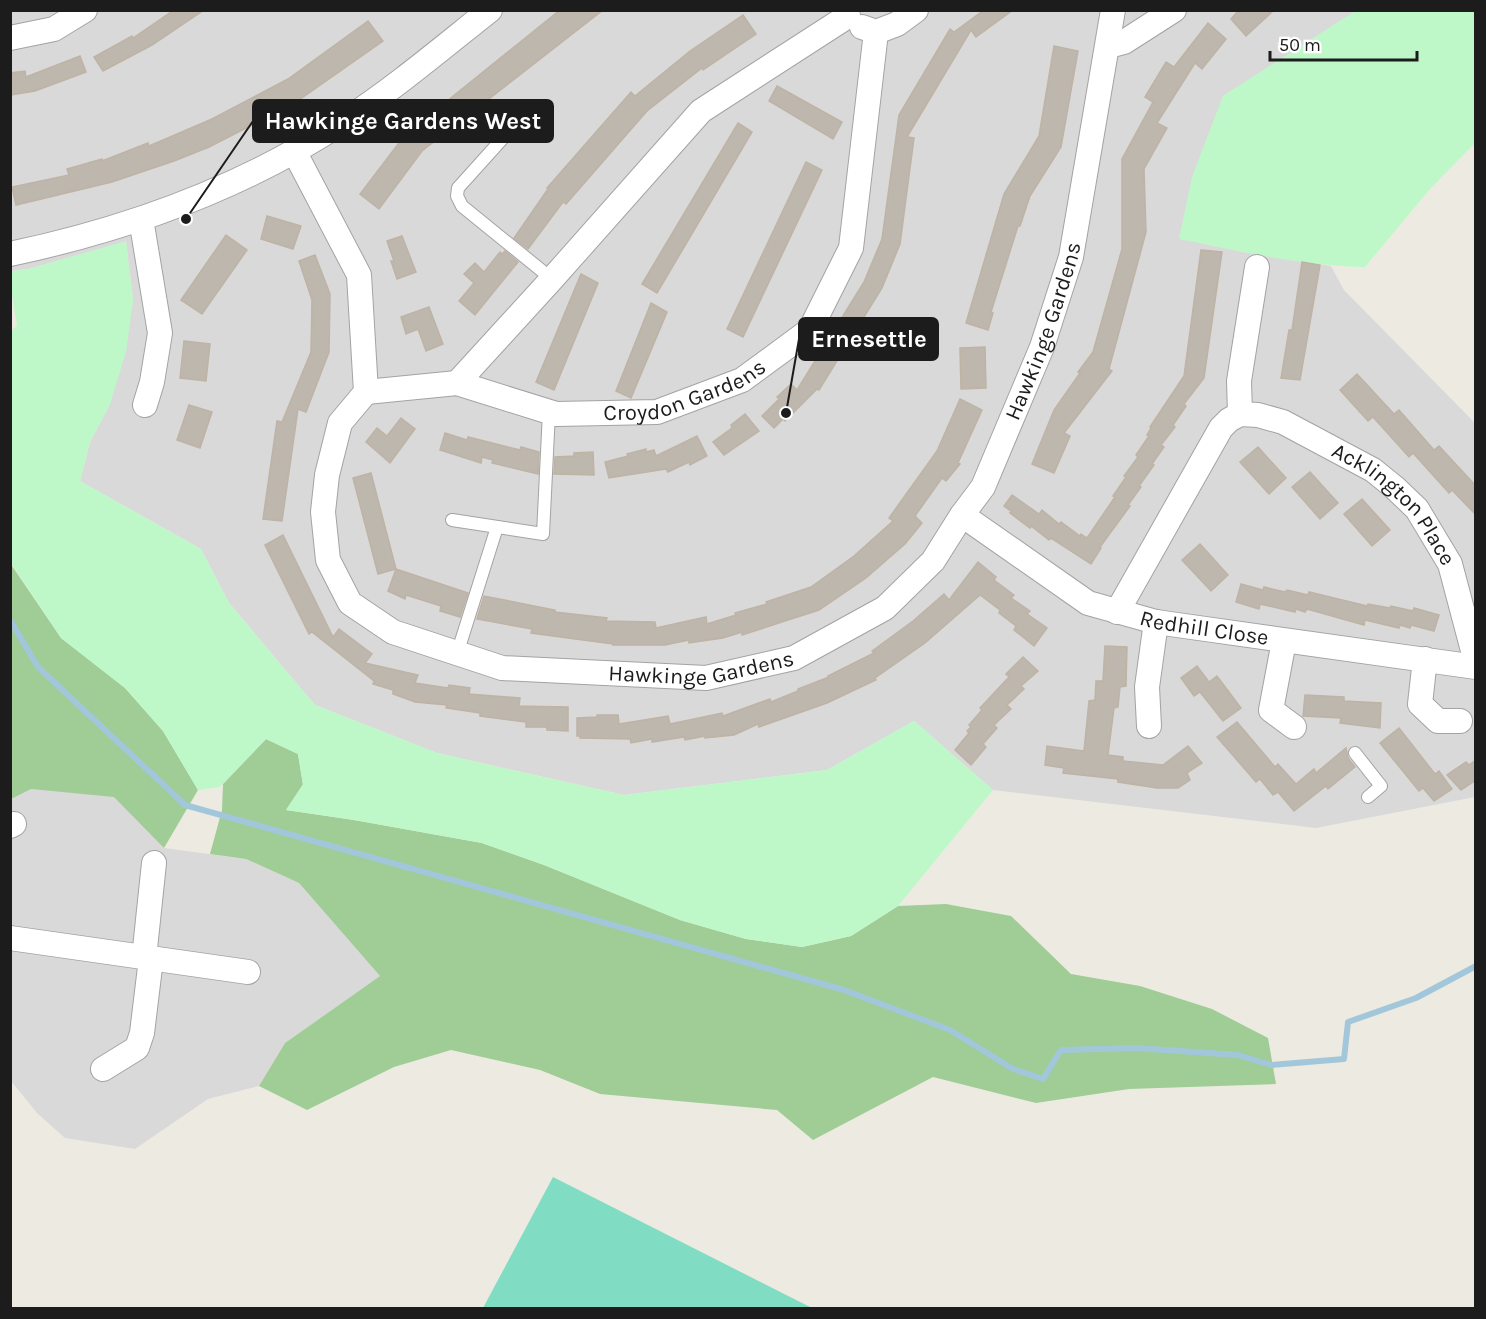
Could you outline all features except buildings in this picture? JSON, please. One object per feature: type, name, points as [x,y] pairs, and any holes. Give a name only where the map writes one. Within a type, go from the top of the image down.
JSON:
[{"type":"street","points":[[10,38],[54,29],[85,10]]},
{"type":"street","points":[[10,255],[141,219],[220,189],[294,151],[343,122],[389,90],[490,10]]},
{"type":"street","points":[[457,383],[701,111],[847,14],[863,27],[876,32],[897,24],[916,10]]},
{"type":"street","name":"Hawkinge Gardens","points":[[366,392],[340,423],[327,475],[323,512],[328,560],[350,603],[393,632],[502,668],[706,678],[794,658],[885,608],[933,561],[983,487],[1042,346],[1067,268],[1109,45],[1113,10]]},
{"type":"street","points":[[1109,45],[1124,42],[1174,10]]},
{"type":"street","name":"Croydon Gardens","points":[[366,392],[457,383],[556,414],[657,412],[738,382],[810,330],[851,248],[876,32]]},
{"type":"street","points":[[294,151],[359,275],[366,392]]},
{"type":"street","points":[[141,219],[160,333],[152,382],[145,405]]},
{"type":"street","points":[[1117,612],[1221,428],[1240,414],[1239,381],[1257,267]]},
{"type":"street","name":"Acklington Place","points":[[1240,414],[1258,415],[1283,422],[1326,443],[1373,470],[1417,509],[1450,564],[1476,662]]},
{"type":"street","name":"Redhill Close","points":[[962,515],[1088,603],[1117,612],[1156,622],[1476,667]]},
{"type":"street","points":[[1149,726],[1147,687],[1156,622]]},
{"type":"street","points":[[1284,641],[1271,710],[1294,727]]},
{"type":"street","points":[[1425,659],[1420,704],[1438,721],[1460,721]]},
{"type":"street","points":[[103,1069],[137,1048],[142,1033],[154,864]]},
{"type":"street","points":[[10,938],[248,972]]},
{"type":"lane","points":[[522,117],[458,188],[457,196],[462,206],[552,279]]},
{"type":"lane","points":[[452,520],[543,534],[549,412]]},
{"type":"lane","points":[[457,654],[497,527]]},
{"type":"lane","points":[[1355,753],[1381,786],[1368,797]]},
{"type":"shaded area","points":[[10,11],[1357,11],[1223,96],[1237,251],[1331,266],[1344,290],[1475,423],[1475,797],[1316,828],[993,790],[914,721],[827,770],[624,795],[437,753],[315,705],[229,603],[201,549],[80,481],[90,442],[110,404],[133,300],[126,242],[28,269],[11,271]]},
{"type":"shaded area","points":[[30,789],[117,794],[164,848],[246,859],[299,883],[380,976],[285,1043],[259,1086],[208,1099],[135,1149],[65,1138],[37,1113],[11,1081],[10,799]]},
{"type":"green space","points":[[1357,10],[1475,11],[1475,143],[1430,189],[1365,267],[1295,261],[1179,239],[1192,177],[1223,96]]},
{"type":"green space","points":[[126,241],[133,300],[126,352],[110,404],[90,442],[80,481],[201,549],[229,603],[315,705],[437,753],[624,795],[827,770],[914,721],[993,790],[898,906],[851,936],[802,947],[746,939],[680,920],[544,865],[482,843],[286,810],[303,784],[298,754],[266,739],[220,787],[198,790],[163,731],[125,688],[61,638],[11,563],[10,331],[17,326],[11,288],[11,271],[28,269]]},
{"type":"green space","points":[[10,563],[61,638],[125,688],[163,731],[198,790],[164,848],[114,797],[31,789],[11,799]]},
{"type":"green space","points":[[266,739],[298,754],[303,785],[286,810],[482,843],[544,865],[680,920],[746,939],[802,947],[851,936],[898,906],[946,904],[1011,916],[1071,974],[1140,986],[1212,1009],[1268,1038],[1276,1084],[1129,1089],[1036,1103],[933,1077],[813,1140],[777,1110],[600,1094],[540,1070],[451,1050],[394,1067],[307,1110],[259,1086],[285,1043],[380,976],[299,883],[246,859],[210,854],[222,810],[223,784]]},
{"type":"green space","points":[[553,1177],[812,1308],[483,1308]]},
{"type":"waterway","points":[[10,620],[38,667],[185,805],[844,990],[950,1030],[1013,1069],[1043,1079],[1061,1050],[1136,1048],[1238,1055],[1271,1065],[1344,1059],[1348,1022],[1416,998],[1476,966]]},
{"type":"place","name":"Hawkinge Gardens West","points":[[186,219]]},
{"type":"place","name":"Ernesettle","points":[[786,413]]}]
